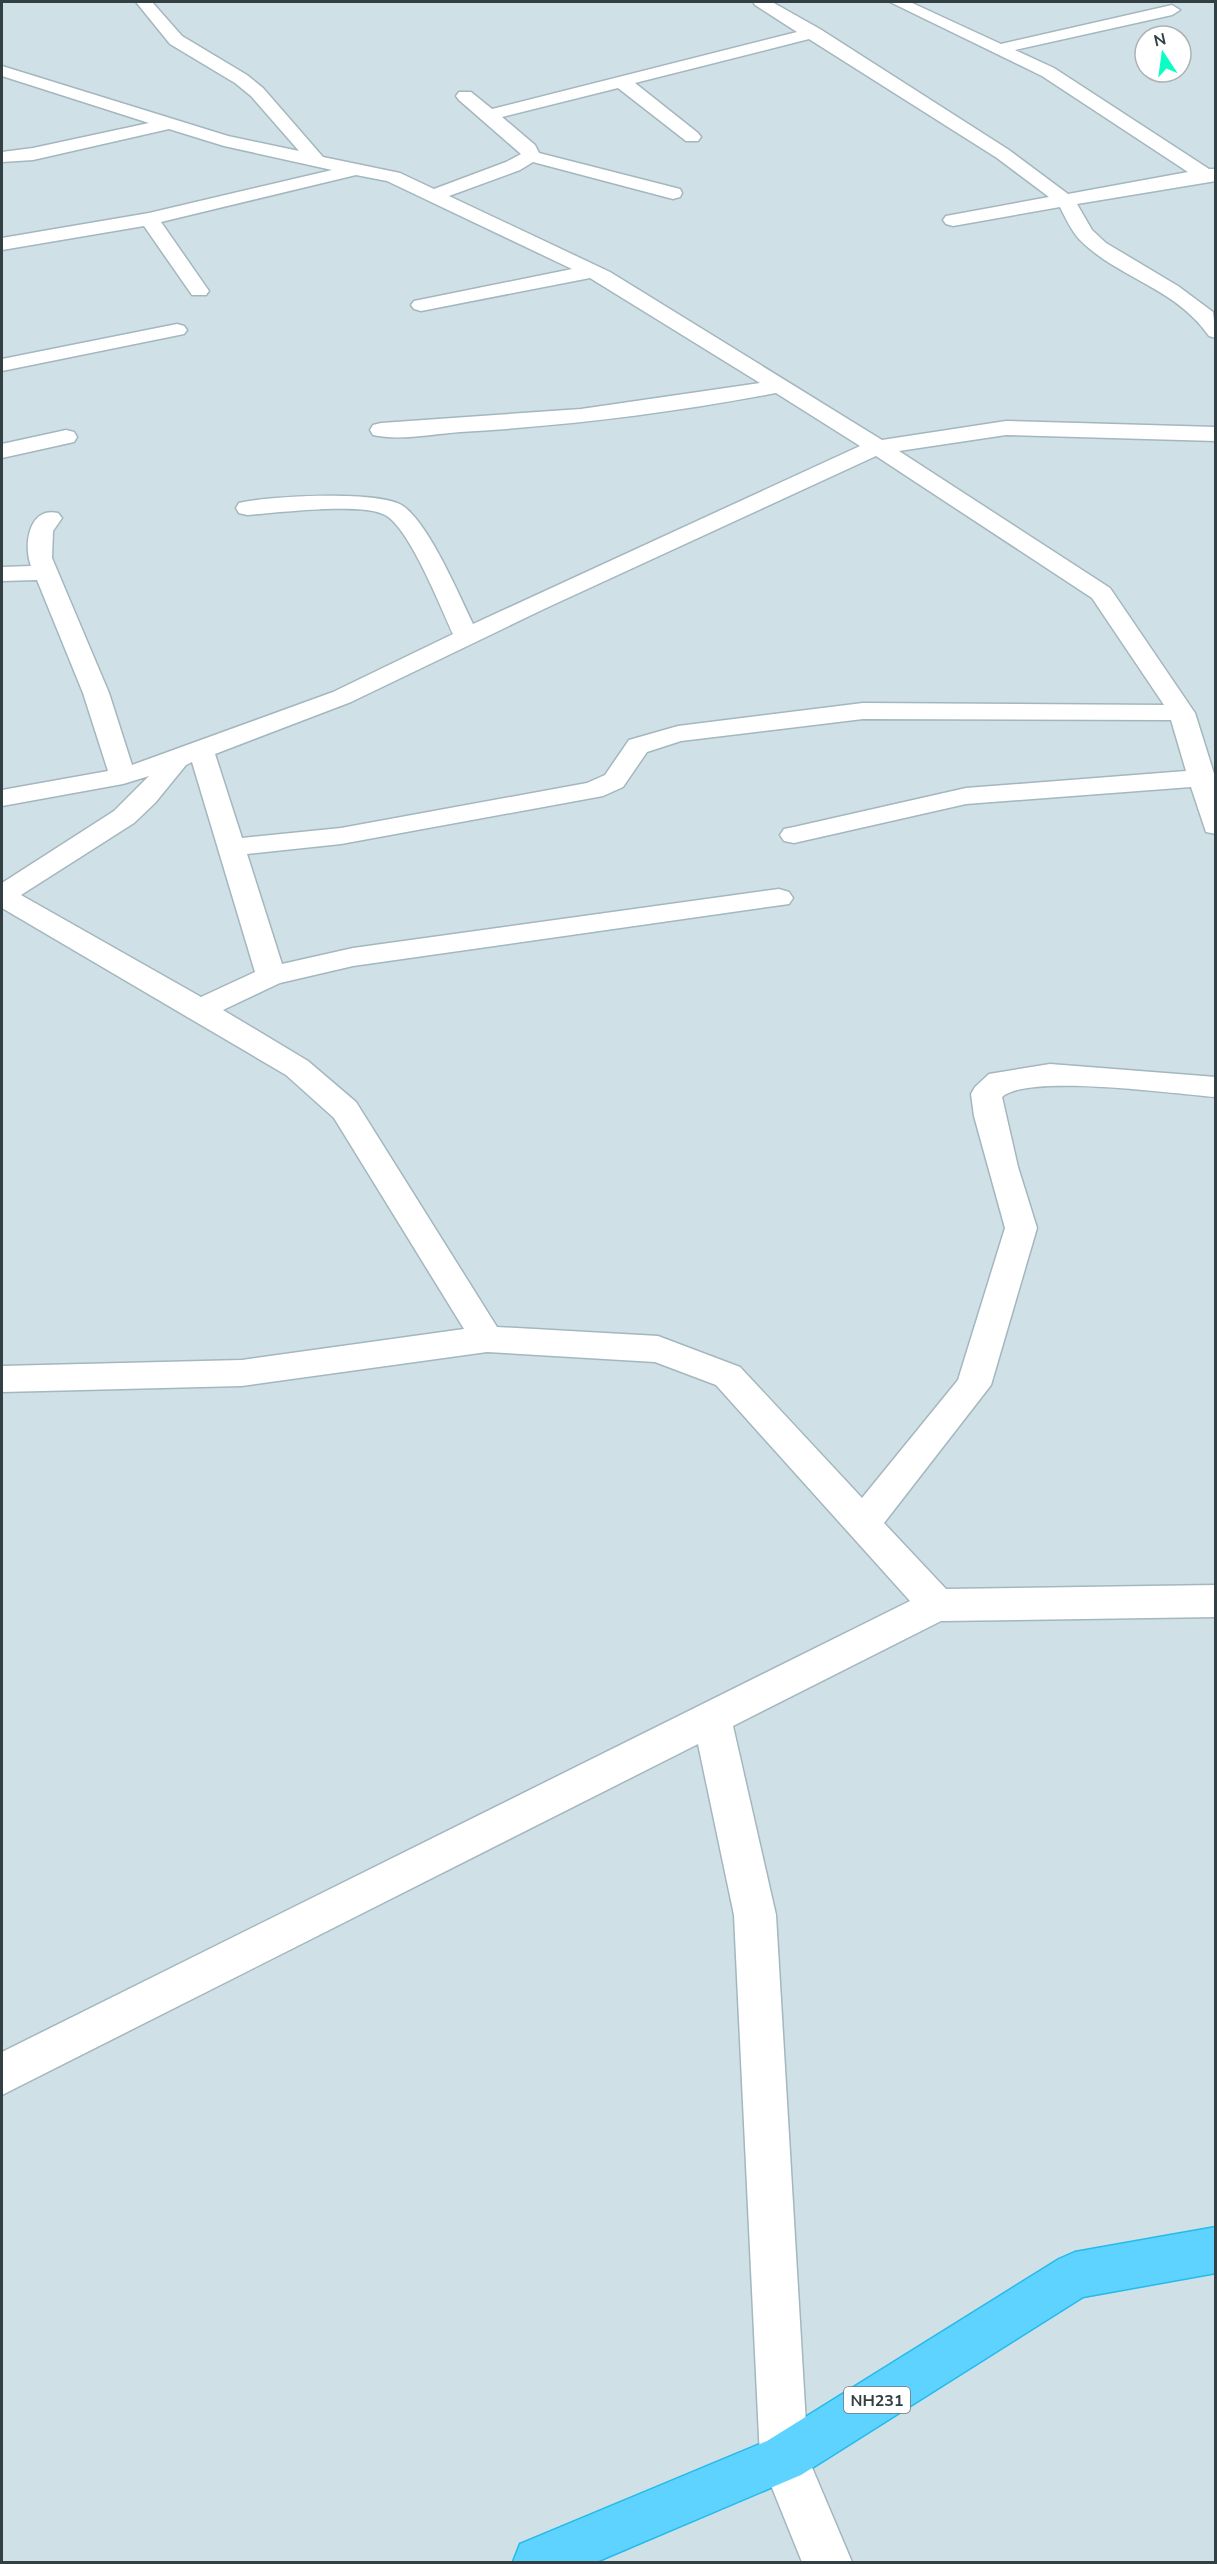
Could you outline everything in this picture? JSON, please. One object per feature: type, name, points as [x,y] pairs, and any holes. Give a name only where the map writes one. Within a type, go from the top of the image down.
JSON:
[{"type":"highway","name":"NH231","points":[[538,2562],[784,2458],[1075,2275],[1215,2250]]},
{"type":"street","points":[[144,2],[176,40],[241,79],[257,92],[317,161]]},
{"type":"street","points":[[760,2],[1004,154],[1066,201],[1084,233],[1099,247],[1172,290],[1206,316],[1215,332]]},
{"type":"street","points":[[898,2],[1048,72],[1210,175]]},
{"type":"street","points":[[999,49],[1172,10]]},
{"type":"street","points":[[489,116],[813,33]]},
{"type":"street","points":[[2,71],[224,141],[393,177],[593,271],[780,386],[1101,593],[1182,713],[1215,826]]},
{"type":"street","points":[[622,82],[692,137]]},
{"type":"street","points":[[465,96],[529,149],[530,156]]},
{"type":"street","points":[[2,157],[33,154],[171,124]]},
{"type":"street","points":[[432,196],[513,166],[530,156],[673,192]]},
{"type":"street","points":[[2,243],[149,219],[357,170]]},
{"type":"street","points":[[953,220],[1210,175]]},
{"type":"street","points":[[149,219],[199,291]]},
{"type":"street","points":[[421,305],[593,271]]},
{"type":"street","points":[[2,365],[177,330]]},
{"type":"street","points":[[381,430],[503,424],[699,402],[780,386]]},
{"type":"street","points":[[2,798],[123,776],[189,755],[342,697],[467,637],[879,448],[1006,428],[1215,434]]},
{"type":"street","points":[[2,451],[66,437]]},
{"type":"street","points":[[246,508],[365,504],[394,510],[409,525],[467,637]]},
{"type":"street","points":[[51,518],[43,523],[40,536],[40,558],[96,693],[123,776]]},
{"type":"street","points":[[2,574],[46,572]]},
{"type":"street","points":[[231,847],[341,836],[594,790],[614,781],[638,746],[678,734],[863,711],[1026,710],[1182,713]]},
{"type":"street","points":[[189,755],[231,847],[271,976]]},
{"type":"street","points":[[189,755],[124,817],[2,896],[200,1009],[297,1068],[345,1110],[487,1339]]},
{"type":"street","points":[[794,836],[966,796],[1201,778]]},
{"type":"street","points":[[200,1009],[271,976],[353,957],[779,898]]},
{"type":"street","points":[[862,1524],[974,1385],[1021,1228],[1002,1167],[986,1094],[1000,1081],[1050,1074],[1215,1087]]},
{"type":"street","points":[[2,1379],[242,1373],[487,1339],[658,1349],[728,1376],[937,1605]]},
{"type":"street","points":[[2,2073],[937,1605],[1215,1601]]},
{"type":"street","points":[[712,1719],[755,1915],[784,2458],[827,2562]]},
{"type":"shaded area","points":[[2,2],[1215,2],[1215,2562],[2,2562]]}]
